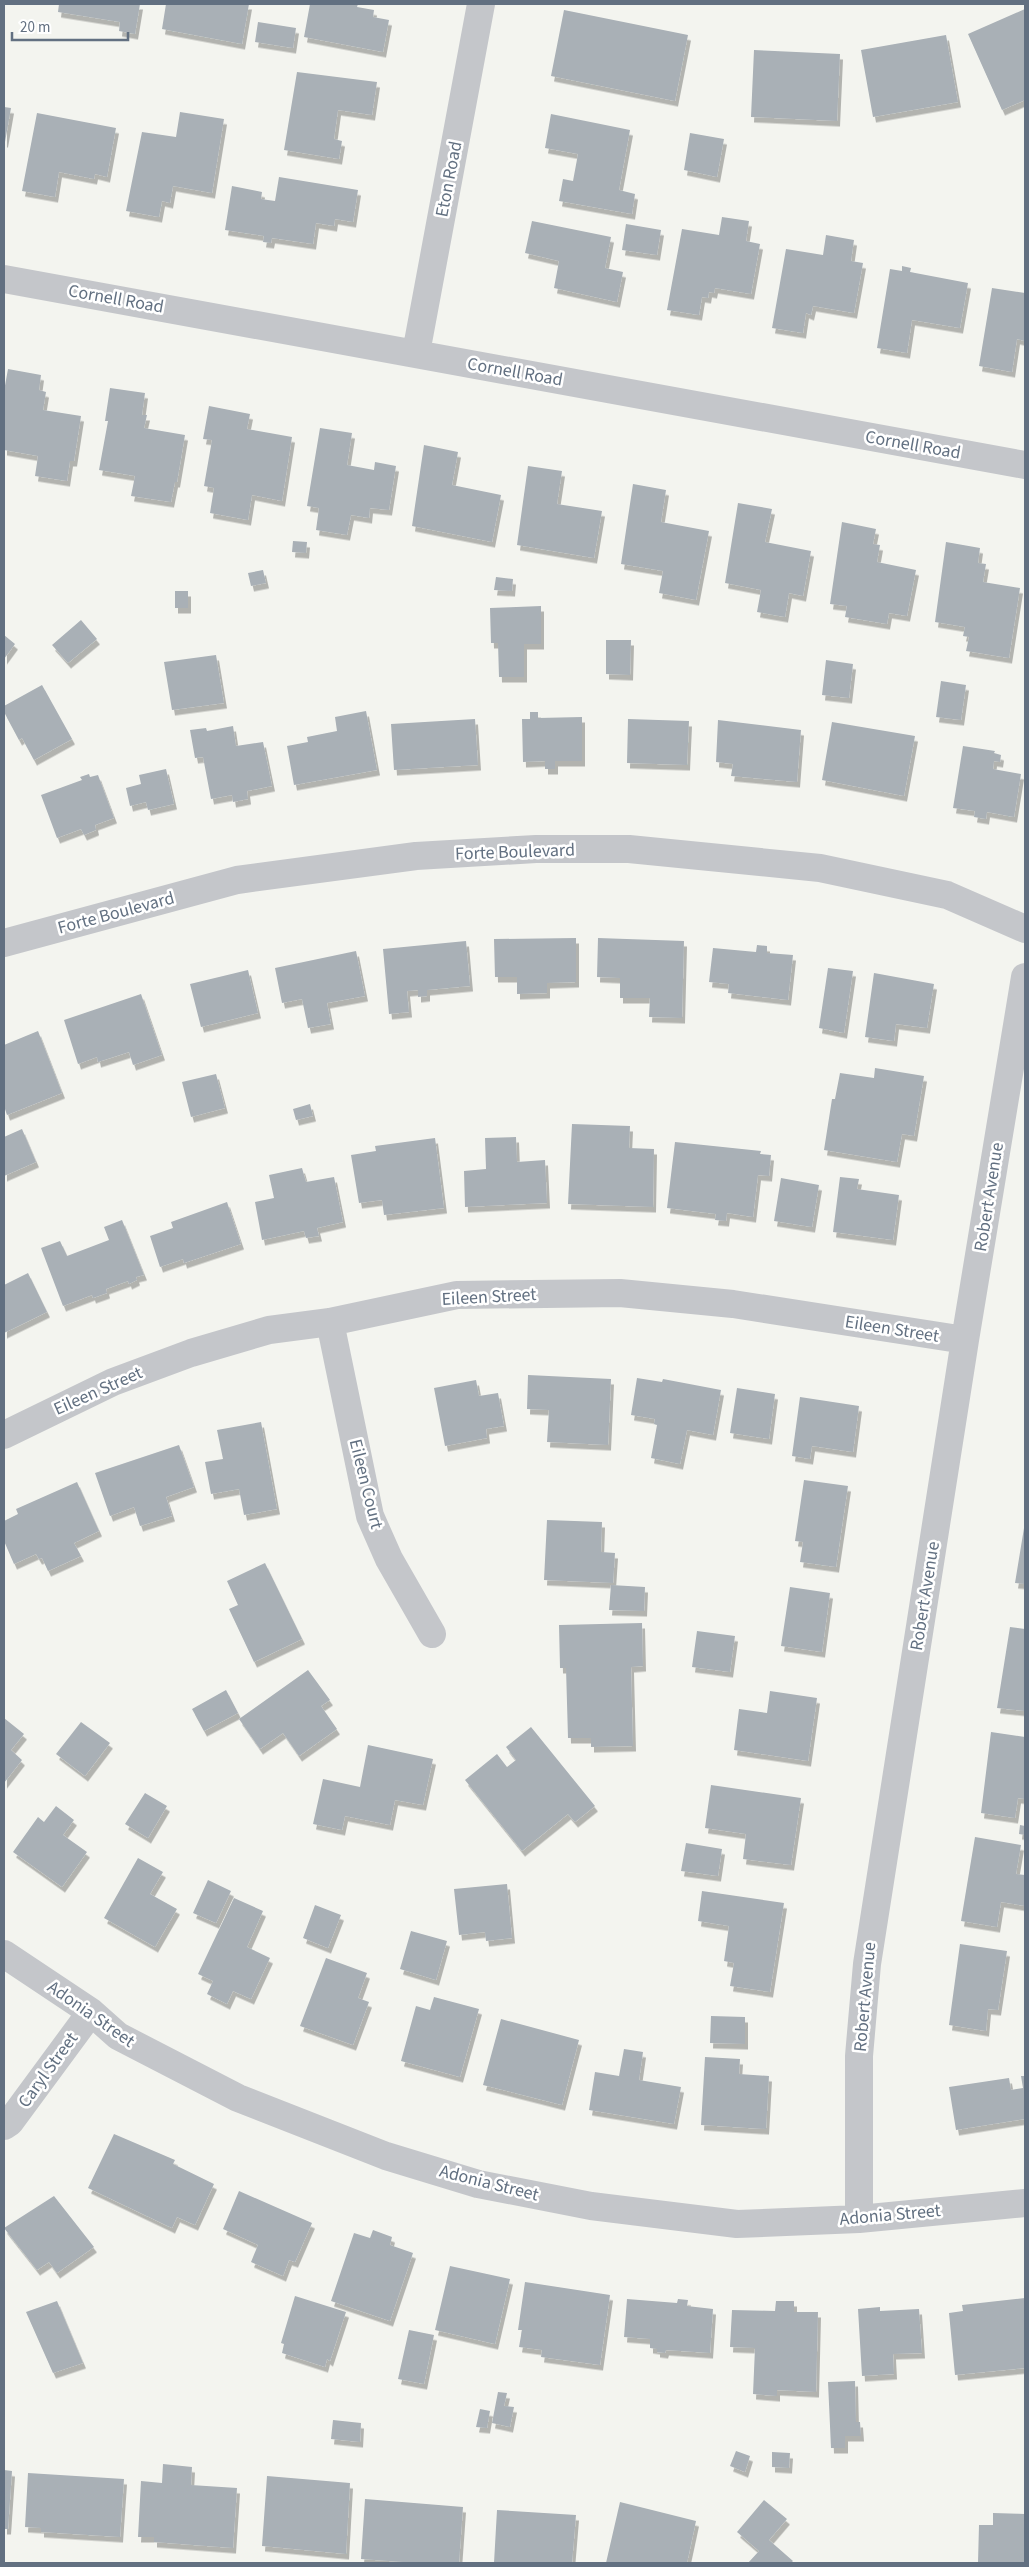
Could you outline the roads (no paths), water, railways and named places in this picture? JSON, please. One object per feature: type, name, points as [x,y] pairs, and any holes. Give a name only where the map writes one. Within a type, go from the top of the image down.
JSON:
[{"type":"street","name":"Eton Road","points":[[416,354],[481,4]]},
{"type":"street","name":"Cornell Road","points":[[4,279],[1025,465]]},
{"type":"street","name":"Forte Boulevard","points":[[4,943],[237,880],[416,856],[536,850],[629,850],[820,868],[947,895],[1025,929]]},
{"type":"street","name":"Robert Avenue","points":[[859,2219],[859,2056],[867,1964],[965,1340],[1025,977]]},
{"type":"street","name":"Eileen Street","points":[[4,1435],[113,1382],[191,1353],[269,1330],[330,1322],[457,1295],[620,1293],[733,1304],[965,1340]]},
{"type":"street","name":"Eileen Court","points":[[330,1322],[370,1516],[389,1559],[432,1634]]},
{"type":"street","name":"Adonia Street","points":[[4,1954],[91,2012],[118,2036],[238,2098],[386,2156],[478,2184],[591,2206],[737,2224],[859,2219],[1025,2204]]},
{"type":"street","name":"Caryl Street","points":[[4,2126],[10,2122],[91,2012]]}]
